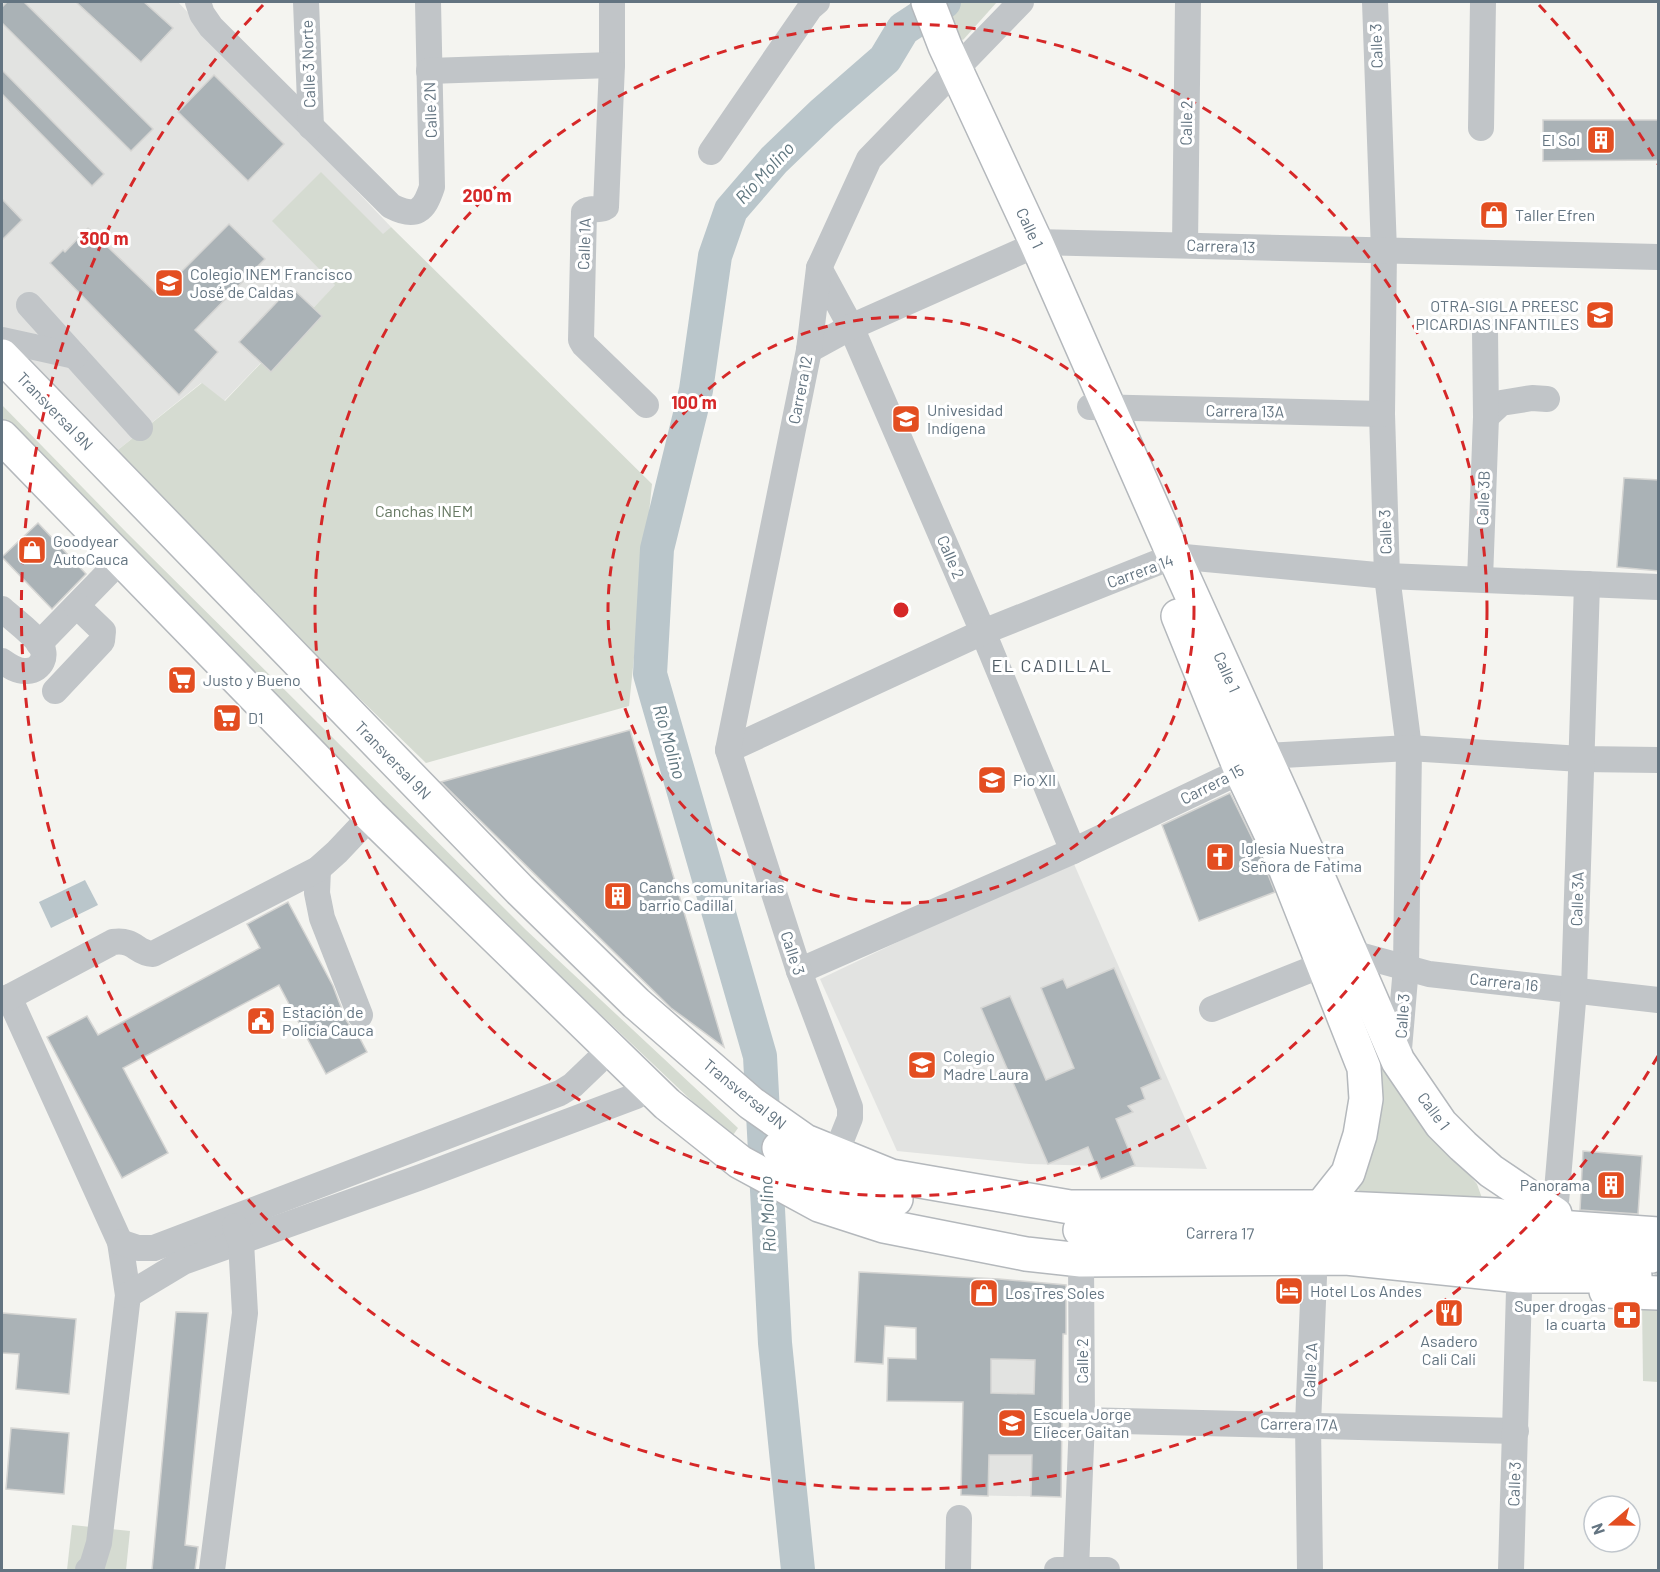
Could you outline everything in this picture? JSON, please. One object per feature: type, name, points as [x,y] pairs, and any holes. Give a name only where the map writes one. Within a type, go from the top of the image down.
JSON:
[{"type":"main road","name":"Calle 1","points":[[910,2],[945,63],[1030,246],[1338,958],[1398,1061],[1442,1124],[1462,1146],[1491,1171],[1556,1221]]},
{"type":"main road","name":"Calle 1","points":[[928,2],[945,63]]},
{"type":"main road","name":"Transversal 9N","points":[[2,356],[520,890],[750,1115]]},
{"type":"main road","name":"Transversal 9N","points":[[2,384],[606,996],[750,1115],[799,1150]]},
{"type":"main road","points":[[2,437],[366,822],[597,1062],[698,1152],[740,1161]]},
{"type":"main road","points":[[2,463],[109,572],[366,822],[667,1104],[740,1161]]},
{"type":"main road","points":[[520,890],[535,923]]},
{"type":"main road","name":"Calle 1","points":[[1321,1208],[1348,1173],[1360,1135],[1366,1098],[1364,1068],[1338,958]]},
{"type":"main road","name":"Carrera 17","points":[[799,1150],[836,1153],[891,1176],[1070,1208],[1321,1208],[1496,1215],[1556,1221],[1657,1265]]},
{"type":"main road","name":"Carrera 17","points":[[799,1150],[831,1178],[896,1200],[1030,1224],[1076,1230],[1348,1236],[1657,1265]]},
{"type":"main road","name":"Carrera 17","points":[[740,1161],[819,1205],[884,1226],[1026,1254],[1082,1260],[1346,1258],[1520,1276],[1657,1265]]},
{"type":"main road","points":[[1082,1260],[1093,1269],[1314,1277],[1519,1290],[1657,1265]]},
{"type":"street","points":[[198,2],[202,14],[212,27],[311,127]]},
{"type":"street","name":"Calle 3 Norte","points":[[306,2],[311,127]]},
{"type":"street","name":"Calle 2N","points":[[311,127],[391,206],[404,213],[417,212],[427,203],[432,187],[428,2]]},
{"type":"street","name":"Calle 1A","points":[[612,2],[612,65],[606,207],[588,209],[584,212],[581,340],[646,405]]},
{"type":"street","points":[[945,63],[1021,2]]},
{"type":"street","name":"Calle 2","points":[[1185,245],[1188,2]]},
{"type":"street","name":"Calle 3","points":[[1375,2],[1384,251],[1382,414],[1387,576],[1409,748],[1406,967],[1398,1061]]},
{"type":"street","points":[[1481,128],[1483,2]]},
{"type":"street","points":[[711,153],[812,4]]},
{"type":"street","name":"Carrera 12","points":[[728,750],[808,350],[819,268],[869,159],[945,63]]},
{"type":"street","points":[[429,71],[612,65]]},
{"type":"street","name":"Carrera 13","points":[[808,350],[851,327],[1030,246],[1185,245],[1659,256]]},
{"type":"street","name":"Calle 2","points":[[819,268],[851,327],[983,632],[1073,851]]},
{"type":"street","points":[[29,306],[140,428]]},
{"type":"street","name":"Calle 3B","points":[[1480,579],[1486,417],[1485,330]]},
{"type":"street","points":[[2,340],[75,356]]},
{"type":"street","points":[[1486,417],[1501,404],[1532,398],[1547,399]]},
{"type":"street","name":"Carrera 13A","points":[[1099,408],[1382,414]]},
{"type":"street","name":"Carrera 14","points":[[728,750],[983,632],[1165,560],[1387,576],[1659,587]]},
{"type":"street","points":[[39,644],[109,572]]},
{"type":"street","name":"Calle 3A","points":[[1556,1221],[1574,990],[1587,584]]},
{"type":"street","points":[[55,691],[104,636],[103,631],[76,606]]},
{"type":"street","points":[[2,609],[39,644],[45,654],[44,661],[35,669],[27,672],[2,662]]},
{"type":"street","name":"Carrera 15","points":[[799,971],[1073,851],[1253,763],[1409,748],[1581,759],[1659,760]]},
{"type":"street","name":"Calle 3","points":[[728,750],[799,971],[850,1107],[850,1118],[836,1153]]},
{"type":"street","points":[[98,1569],[99,1543],[128,1295],[120,1242],[5,999],[113,942],[131,942],[146,953],[153,954],[318,869],[366,822]]},
{"type":"street","points":[[318,869],[317,893],[322,918],[360,1015]]},
{"type":"street","points":[[1212,1009],[1338,958]]},
{"type":"street","name":"Carrera 16","points":[[1338,958],[1406,967],[1429,974],[1659,1000]]},
{"type":"street","points":[[120,1242],[138,1248],[154,1248],[560,1093],[573,1085],[597,1062]]},
{"type":"street","points":[[128,1295],[183,1262],[415,1179],[636,1096]]},
{"type":"street","points":[[212,1570],[245,1313],[241,1242],[233,1218]]},
{"type":"street","name":"Calle 2","points":[[1070,1570],[1082,1420],[1082,1260]]},
{"type":"street","name":"Calle 2A","points":[[1310,1570],[1308,1424],[1314,1277]]},
{"type":"street","name":"Calle 3","points":[[1511,1570],[1519,1290]]},
{"type":"street","name":"Carrera 17A","points":[[1082,1420],[1516,1431]]},
{"type":"street","points":[[958,1570],[959,1518]]},
{"type":"street","points":[[1070,1570],[1107,1570]]},
{"type":"shaded area","name":"Colegio INEM Francisco José de Caldas","points":[[2,2],[178,2],[391,227],[224,401],[201,383],[114,453],[2,340]]},
{"type":"shaded area","points":[[1074,864],[1207,1169],[1029,1164],[897,1151],[820,979],[925,929]]},
{"type":"shaded area","points":[[85,880],[98,905],[51,928],[39,902]]},
{"type":"shaded area","name":"Escuela Jorge Eliecer Gaitan","points":[[964,1349],[1063,1351],[1061,1497],[961,1495]]},
{"type":"green space","points":[[939,2],[997,2],[963,40],[953,37]]},
{"type":"green space","name":"Canchas INEM","points":[[321,172],[383,234],[391,227],[652,484],[629,706],[426,763],[155,500],[114,453],[202,383],[225,401],[335,285],[272,221]]},
{"type":"green space","points":[[2,405],[127,533],[526,930],[738,1128],[731,1138],[307,731],[2,426]]},
{"type":"green space","points":[[1363,1026],[1449,1152],[1477,1184],[1483,1201],[1362,1194],[1358,1189],[1358,1181],[1380,1115],[1383,1087],[1381,1074]]},
{"type":"green space","points":[[1642,1302],[1658,1303],[1658,1382],[1643,1381]]},
{"type":"green space","points":[[72,1525],[130,1531],[126,1570],[67,1570]]},
{"type":"building","points":[[7,2],[24,2],[153,129],[131,151],[2,23],[2,7]]},
{"type":"building","points":[[76,2],[144,2],[173,28],[141,62]]},
{"type":"building","points":[[2,70],[104,174],[92,186],[2,94]]},
{"type":"building","points":[[214,75],[284,144],[248,181],[178,112]]},
{"type":"building","name":"El Sol","points":[[1543,120],[1659,120],[1659,160],[1543,161]]},
{"type":"building","points":[[2,199],[22,220],[2,240]]},
{"type":"building","points":[[229,224],[265,259],[195,330],[218,352],[179,395],[50,263],[63,250],[65,252],[88,228],[158,295]]},
{"type":"building","points":[[291,287],[322,316],[271,372],[239,342]]},
{"type":"building","points":[[1624,478],[1659,480],[1659,571],[1617,567]]},
{"type":"building","points":[[38,523],[86,574],[52,609],[2,557]]},
{"type":"building","name":"Canchs comunitarias barrio Cadillal","points":[[630,730],[724,1047],[671,1008],[441,782]]},
{"type":"building","name":"Iglesia Nuestra Señora de Fatima","points":[[1230,793],[1259,852],[1275,892],[1199,921],[1162,825]]},
{"type":"building","points":[[288,902],[333,986],[346,1020],[355,1029],[367,1052],[326,1074],[279,985],[123,1068],[168,1153],[122,1178],[47,1037],[87,1016],[98,1035],[260,948],[247,924]]},
{"type":"building","points":[[1114,968],[1161,1079],[1141,1088],[1145,1099],[1128,1106],[1133,1112],[1116,1119],[1135,1165],[1101,1179],[1088,1147],[1048,1164],[981,1008],[1010,996],[1046,1080],[1074,1068],[1041,988],[1063,979],[1067,988]]},
{"type":"building","name":"Panorama","points":[[1583,1151],[1642,1156],[1638,1214],[1580,1210]]},
{"type":"building","points":[[859,1272],[1066,1285],[1066,1334],[1063,1334],[1061,1497],[1031,1496],[1032,1455],[989,1455],[988,1496],[961,1495],[963,1402],[887,1401],[888,1358],[916,1359],[916,1328],[885,1326],[883,1364],[855,1362]],"holes":[[[991,1359],[1035,1360],[1034,1394],[991,1393]]]},
{"type":"building","points":[[176,1312],[208,1313],[185,1545],[198,1547],[195,1570],[152,1570]]},
{"type":"building","points":[[2,1313],[76,1319],[69,1394],[16,1389],[19,1354],[2,1353]]},
{"type":"building","points":[[11,1428],[69,1433],[64,1494],[6,1489]]},
{"type":"waterway","name":"Río Molino","points":[[798,1570],[775,1343],[760,1056],[650,674],[657,549],[696,390],[715,256],[731,210],[774,160],[885,59],[903,29],[944,2]]},
{"type":"place","name":"El Sol","points":[[1601,140]]},
{"type":"place","name":"Taller Efren","points":[[1494,215]]},
{"type":"place","name":"Colegio INEM Francisco José de Caldas","points":[[169,283]]},
{"type":"place","name":"OTRA-SIGLA PREESC PICARDIAS INFANTILES","points":[[1600,315]]},
{"type":"place","name":"Univesidad Indígena","points":[[906,419]]},
{"type":"place","name":"Goodyear AutoCauca","points":[[32,550]]},
{"type":"place","name":"Justo y Bueno","points":[[182,680]]},
{"type":"place","name":"D1","points":[[227,718]]},
{"type":"place","name":"Pio XII","points":[[992,780]]},
{"type":"place","name":"Iglesia Nuestra Señora de Fatima","points":[[1220,857]]},
{"type":"place","name":"Canchs comunitarias barrio Cadillal","points":[[618,896]]},
{"type":"place","name":"Estación de Policía Cauca","points":[[261,1021]]},
{"type":"place","name":"Colegio Madre Laura","points":[[922,1065]]},
{"type":"place","name":"Panorama","points":[[1611,1185]]},
{"type":"place","name":"Hotel Los Andes","points":[[1289,1291]]},
{"type":"place","name":"Los Tres Soles","points":[[984,1293]]},
{"type":"place","name":"Asadero Cali Cali","points":[[1449,1313]]},
{"type":"place","name":"Super drogas la cuarta","points":[[1627,1315]]},
{"type":"place","name":"Escuela Jorge Eliecer Gaitan","points":[[1012,1423]]},
{"type":"district","name":"EL CADILLAL","points":[[1052,666]]}]
